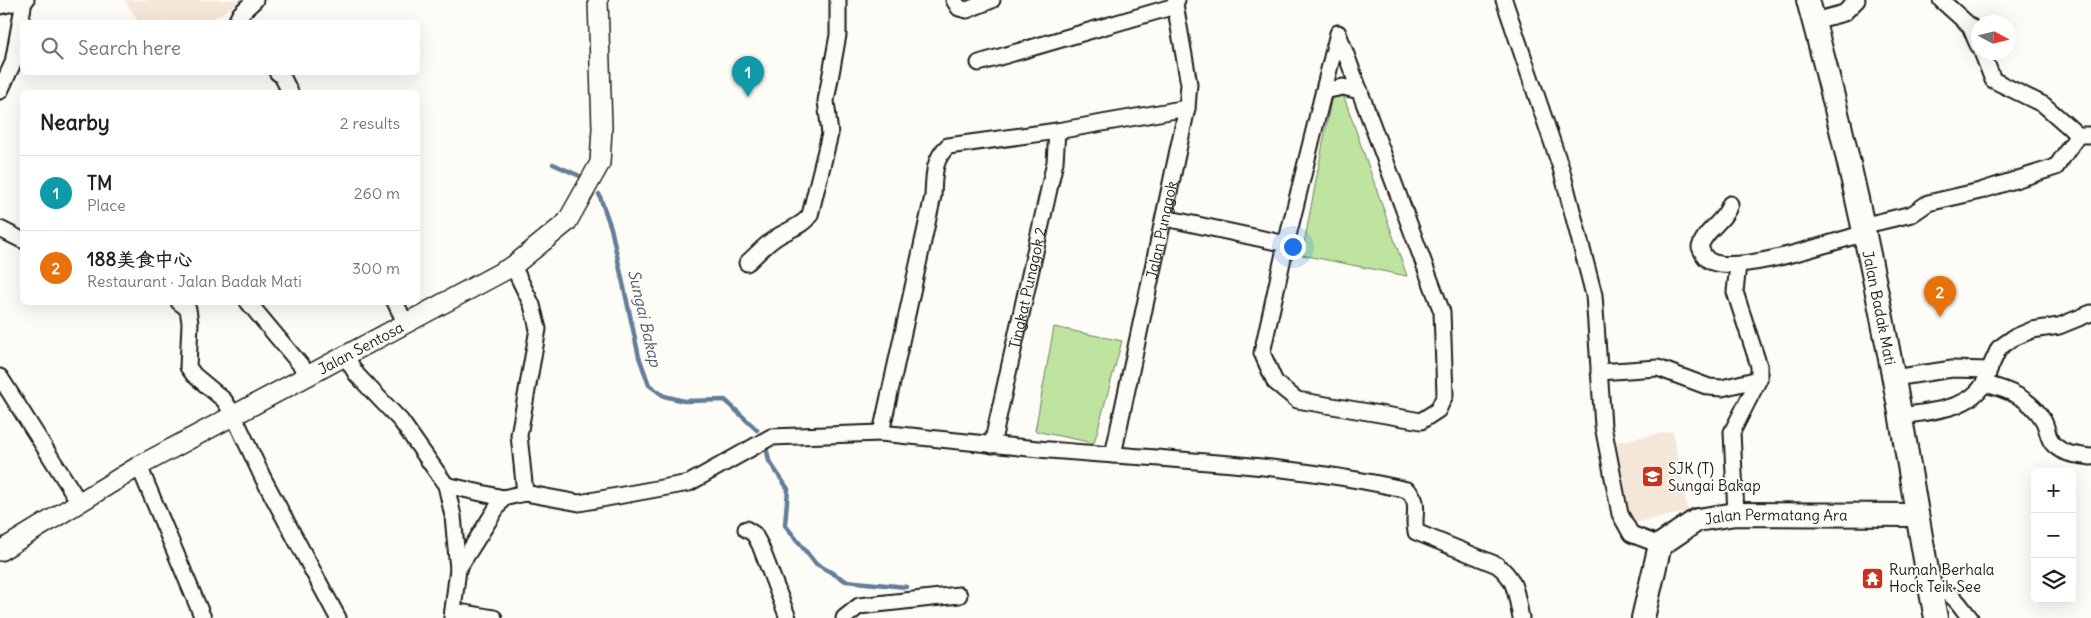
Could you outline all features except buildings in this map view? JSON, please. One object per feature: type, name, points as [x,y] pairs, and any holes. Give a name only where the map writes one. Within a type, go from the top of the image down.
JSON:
[{"type":"main road","name":"Jalan Badak Mati","points":[[1811,10],[1836,102],[1894,378],[1916,515],[1936,618]]},
{"type":"main road","name":"Jalan Permatang Ara","points":[[1660,545],[1697,520],[1736,514],[1916,515]]},
{"type":"main road","points":[[1642,618],[1660,545]]},
{"type":"street","points":[[237,20],[240,14],[255,0]]},
{"type":"street","name":"Jalan Sentosa","points":[[0,551],[139,466],[232,414],[346,357],[513,266],[568,222],[600,163],[602,128],[598,0]]},
{"type":"street","points":[[747,263],[773,240],[789,229],[804,224],[810,215],[830,134],[826,101],[838,35],[838,0]]},
{"type":"street","points":[[954,0],[959,8],[967,10],[992,0]]},
{"type":"street","points":[[1504,0],[1561,168],[1594,295],[1603,426],[1620,514],[1631,534],[1660,545]]},
{"type":"street","points":[[1811,10],[1844,13],[1857,0]]},
{"type":"street","points":[[1940,0],[1971,28]]},
{"type":"street","points":[[0,6],[25,1],[21,20]]},
{"type":"street","points":[[979,63],[1174,2]]},
{"type":"street","name":"Jalan Punggok","points":[[1113,455],[1187,108],[1189,84],[1174,2]]},
{"type":"street","points":[[0,91],[13,62],[20,26]]},
{"type":"street","points":[[1338,33],[1442,312],[1445,395],[1438,410],[1421,421],[1297,400],[1275,382],[1262,353],[1286,244],[1324,91],[1338,33]]},
{"type":"street","points":[[1730,204],[1727,212],[1704,236],[1700,247],[1705,258],[1712,262],[1738,265],[1855,236],[1870,224],[1912,214],[1928,203],[1980,191],[2056,167],[2084,135],[2044,105],[1993,80],[1985,60]]},
{"type":"street","points":[[281,75],[289,90]]},
{"type":"street","points":[[1324,91],[1343,86],[1360,91]]},
{"type":"street","points":[[881,433],[933,196],[934,169],[940,153],[948,146],[1057,131],[1187,108]]},
{"type":"street","name":"Tingkat Punggok 2","points":[[992,444],[1055,162],[1057,131]]},
{"type":"street","points":[[1165,218],[1286,244]]},
{"type":"street","points":[[0,229],[20,239]]},
{"type":"street","points":[[1736,514],[1732,432],[1759,379],[1759,366],[1735,292],[1738,265]]},
{"type":"street","points":[[513,266],[532,305],[538,329],[519,435],[525,493]]},
{"type":"street","points":[[183,305],[188,309],[190,323],[188,367],[194,375],[224,400],[263,478],[338,618]]},
{"type":"street","points":[[251,305],[309,375]]},
{"type":"street","points":[[396,305],[406,324]]},
{"type":"street","points":[[1900,416],[1951,408],[1966,401],[1987,377],[1999,348],[2013,338],[2032,330],[2059,326],[2091,313]]},
{"type":"street","points":[[346,357],[357,375],[401,421],[446,485],[453,516],[458,569],[452,615],[494,618]]},
{"type":"street","points":[[1599,372],[1658,368],[1709,387],[1722,388],[1759,379]]},
{"type":"street","points":[[1894,378],[1952,369],[1987,377],[2033,406],[2044,422],[2053,445],[2064,452],[2091,457]]},
{"type":"street","points":[[0,377],[79,502]]},
{"type":"street","points":[[446,485],[503,498],[525,493],[580,502],[689,483],[771,437],[881,433],[1113,455],[1216,461],[1315,474],[1407,490],[1414,496],[1416,505],[1416,532],[1505,570],[1512,579],[1521,618]]},
{"type":"street","points":[[139,466],[203,618]]},
{"type":"street","points":[[458,569],[503,498]]},
{"type":"street","points":[[746,529],[754,534],[760,545],[788,618]]},
{"type":"street","points":[[1930,590],[1942,590],[1950,594],[1970,618]]},
{"type":"street","points":[[844,618],[860,606],[959,595]]},
{"type":"shaded area","points":[[124,0],[242,0],[211,20],[138,20]]},
{"type":"shaded area","name":"SJK (T) Sungai Bakap","points":[[1673,431],[1688,512],[1631,523],[1616,442]]},
{"type":"green space","points":[[1336,74],[1407,276],[1302,255]]},
{"type":"green space","points":[[1054,327],[1122,341],[1094,443],[1035,431]]},
{"type":"waterway","name":"Sungai Bakap","points":[[553,164],[582,177]]},
{"type":"waterway","name":"Sungai Bakap","points":[[599,194],[611,228],[639,357],[649,385],[664,396],[684,401],[725,400],[757,430]]},
{"type":"waterway","name":"Sungai Bakap","points":[[766,446],[769,461],[788,489],[785,525],[815,563],[846,581],[906,587]]},
{"type":"place","name":"TM","points":[[748,97]]},
{"type":"place","name":"188美食中心","points":[[1940,317]]},
{"type":"place","name":"SJK (T) Sungai Bakap","points":[[1652,477]]},
{"type":"place","name":"Rumah Berhala Hock Teik See","points":[[1873,578]]}]
